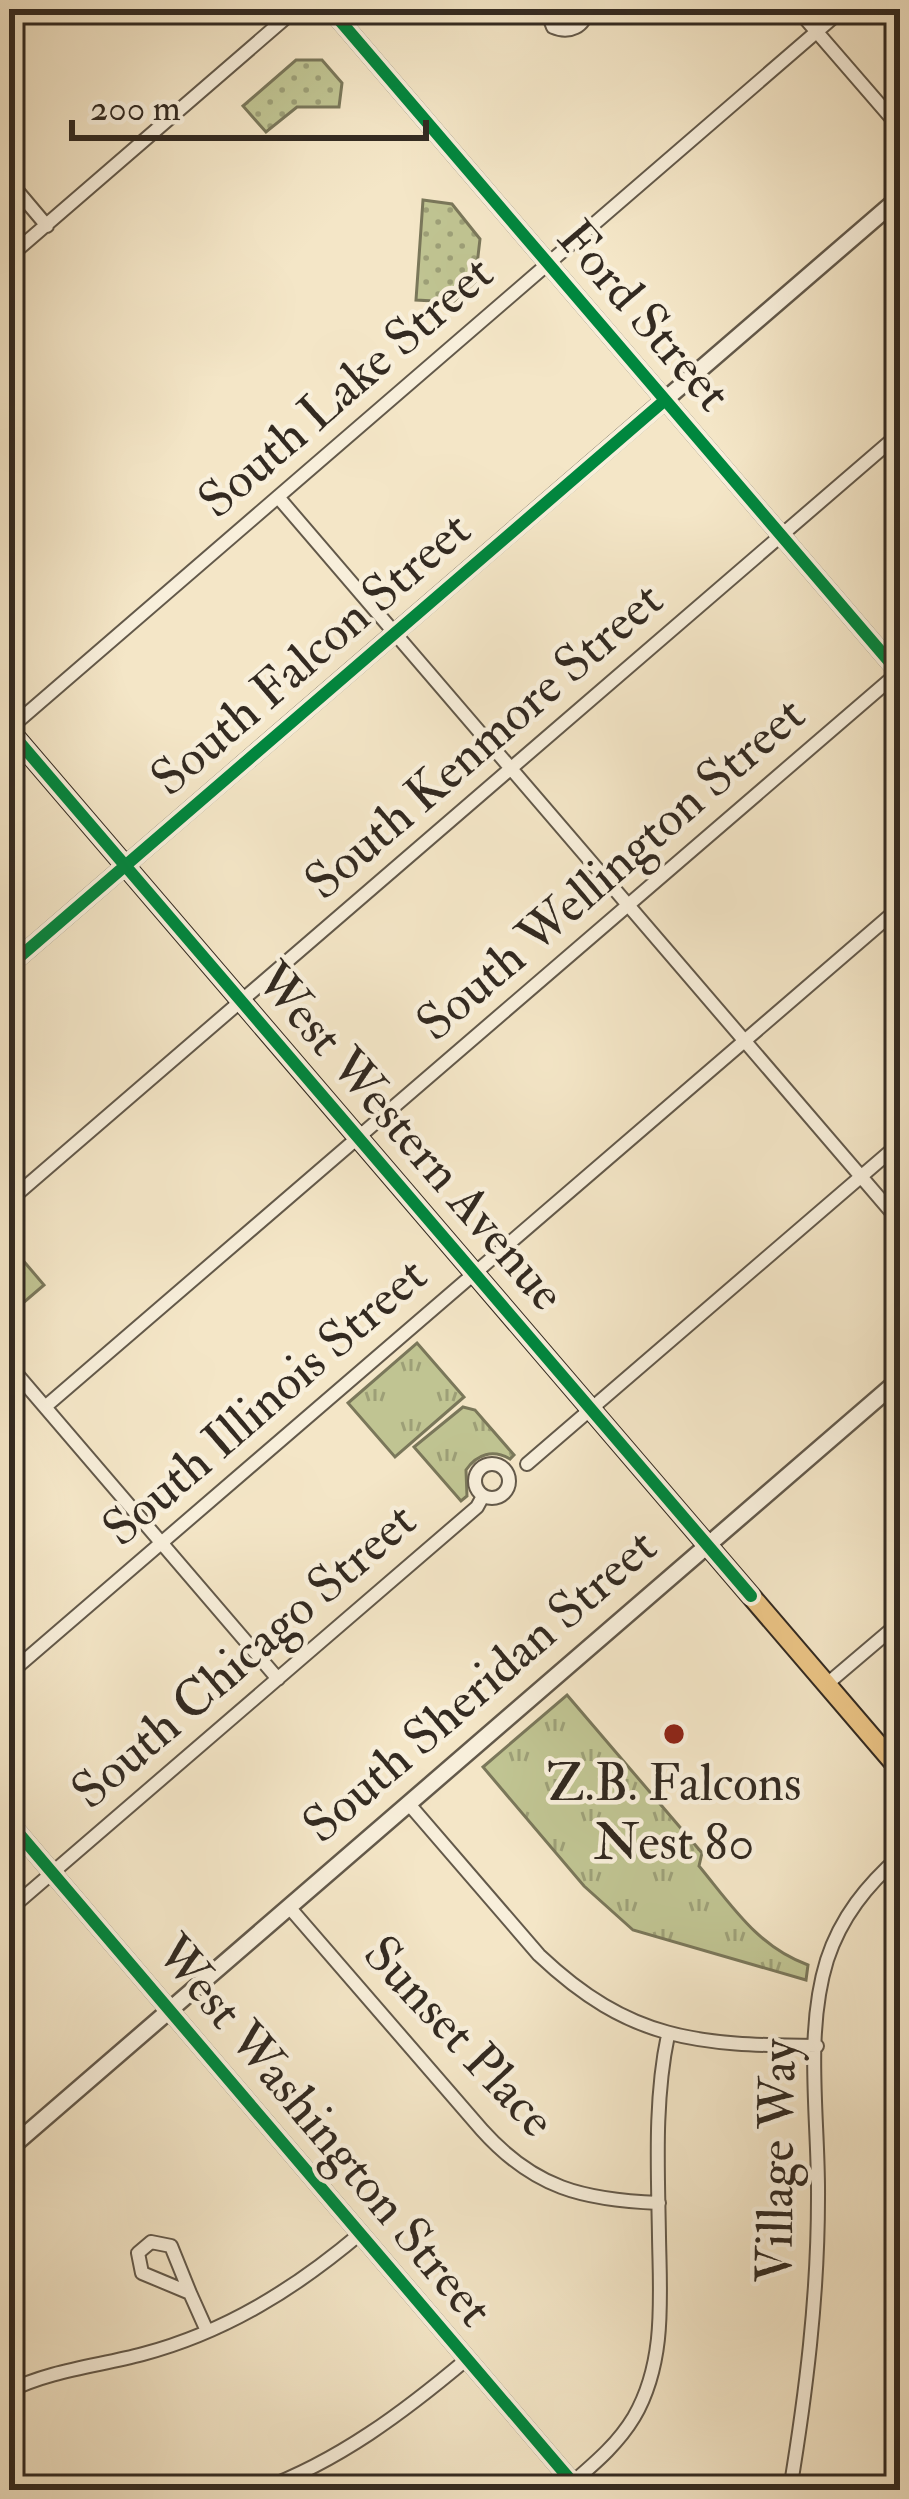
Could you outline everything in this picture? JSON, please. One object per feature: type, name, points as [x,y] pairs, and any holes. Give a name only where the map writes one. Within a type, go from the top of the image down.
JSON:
[{"type":"main road","name":"West Western Avenue","points":[[9,730],[900,1770]]},
{"type":"street","points":[[9,257],[296,9]]},
{"type":"street","name":"Ford Street","points":[[330,9],[900,672]]},
{"type":"street","points":[[546,9],[554,27],[562,31],[581,23],[586,9]]},
{"type":"street","points":[[797,9],[900,128]]},
{"type":"street","name":"South Lake Street","points":[[9,730],[843,9]]},
{"type":"street","points":[[9,181],[47,226]]},
{"type":"street","name":"South Falcon Street","points":[[9,966],[900,197]]},
{"type":"street","name":"South Kenmore Street","points":[[9,1202],[900,433]]},
{"type":"street","points":[[278,497],[900,1222]]},
{"type":"street","name":"South Wellington Street","points":[[45,1407],[900,672]]},
{"type":"street","name":"South Illinois Street","points":[[9,1675],[900,907]]},
{"type":"street","points":[[527,1464],[900,1143]]},
{"type":"street","points":[[9,1365],[278,1679]]},
{"type":"street","name":"South Sheridan Street","points":[[9,2149],[900,1379]]},
{"type":"street","name":"South Chicago Street","points":[[9,1910],[477,1507],[483,1496]]},
{"type":"street","points":[[827,1684],[900,1622]]},
{"type":"street","points":[[408,1803],[562,1978],[617,2014],[668,2035],[718,2044],[817,2046]]},
{"type":"street","name":"West Washington Street","points":[[9,1822],[572,2488]]},
{"type":"street","name":"Village Way","points":[[790,2490],[816,2284],[821,1982],[836,1937],[859,1898],[900,1856]]},
{"type":"street","name":"Sunset Place","points":[[289,1907],[513,2162],[598,2200],[658,2203]]},
{"type":"street","points":[[572,2488],[622,2435],[645,2396],[653,2371],[660,2318],[659,2085],[668,2035]]},
{"type":"street","points":[[9,2391],[55,2373],[146,2354],[207,2331],[280,2295],[361,2233]]},
{"type":"street","points":[[190,2293],[142,2273],[137,2260],[144,2245],[158,2241],[171,2246],[207,2331]]},
{"type":"street","points":[[260,2490],[345,2450],[390,2421],[467,2359]]},
{"type":"green space","points":[[296,60],[322,60],[342,83],[339,107],[297,107],[266,132],[243,106]]},
{"type":"green space","points":[[423,200],[452,204],[480,239],[475,282],[453,302],[416,300]]},
{"type":"green space","points":[[9,1244],[44,1285],[9,1315]]},
{"type":"green space","points":[[417,1343],[464,1397],[395,1457],[348,1403]]},
{"type":"green space","points":[[463,1407],[475,1410],[514,1455],[510,1459],[492,1454],[475,1460],[466,1470],[467,1496],[461,1501],[414,1447]]},
{"type":"green space","points":[[567,1695],[702,1853],[699,1866],[735,1910],[775,1948],[808,1965],[806,1980],[633,1930],[584,1886],[483,1767]]},
{"type":"cycle path","points":[[330,9],[900,674]]},
{"type":"cycle path","points":[[9,966],[664,401]]},
{"type":"cycle path","points":[[9,730],[751,1596]]},
{"type":"cycle path","points":[[9,1822],[579,2490]]},
{"type":"place","name":"Z.B. Falcons Nest 80","points":[[674,1734]]}]
